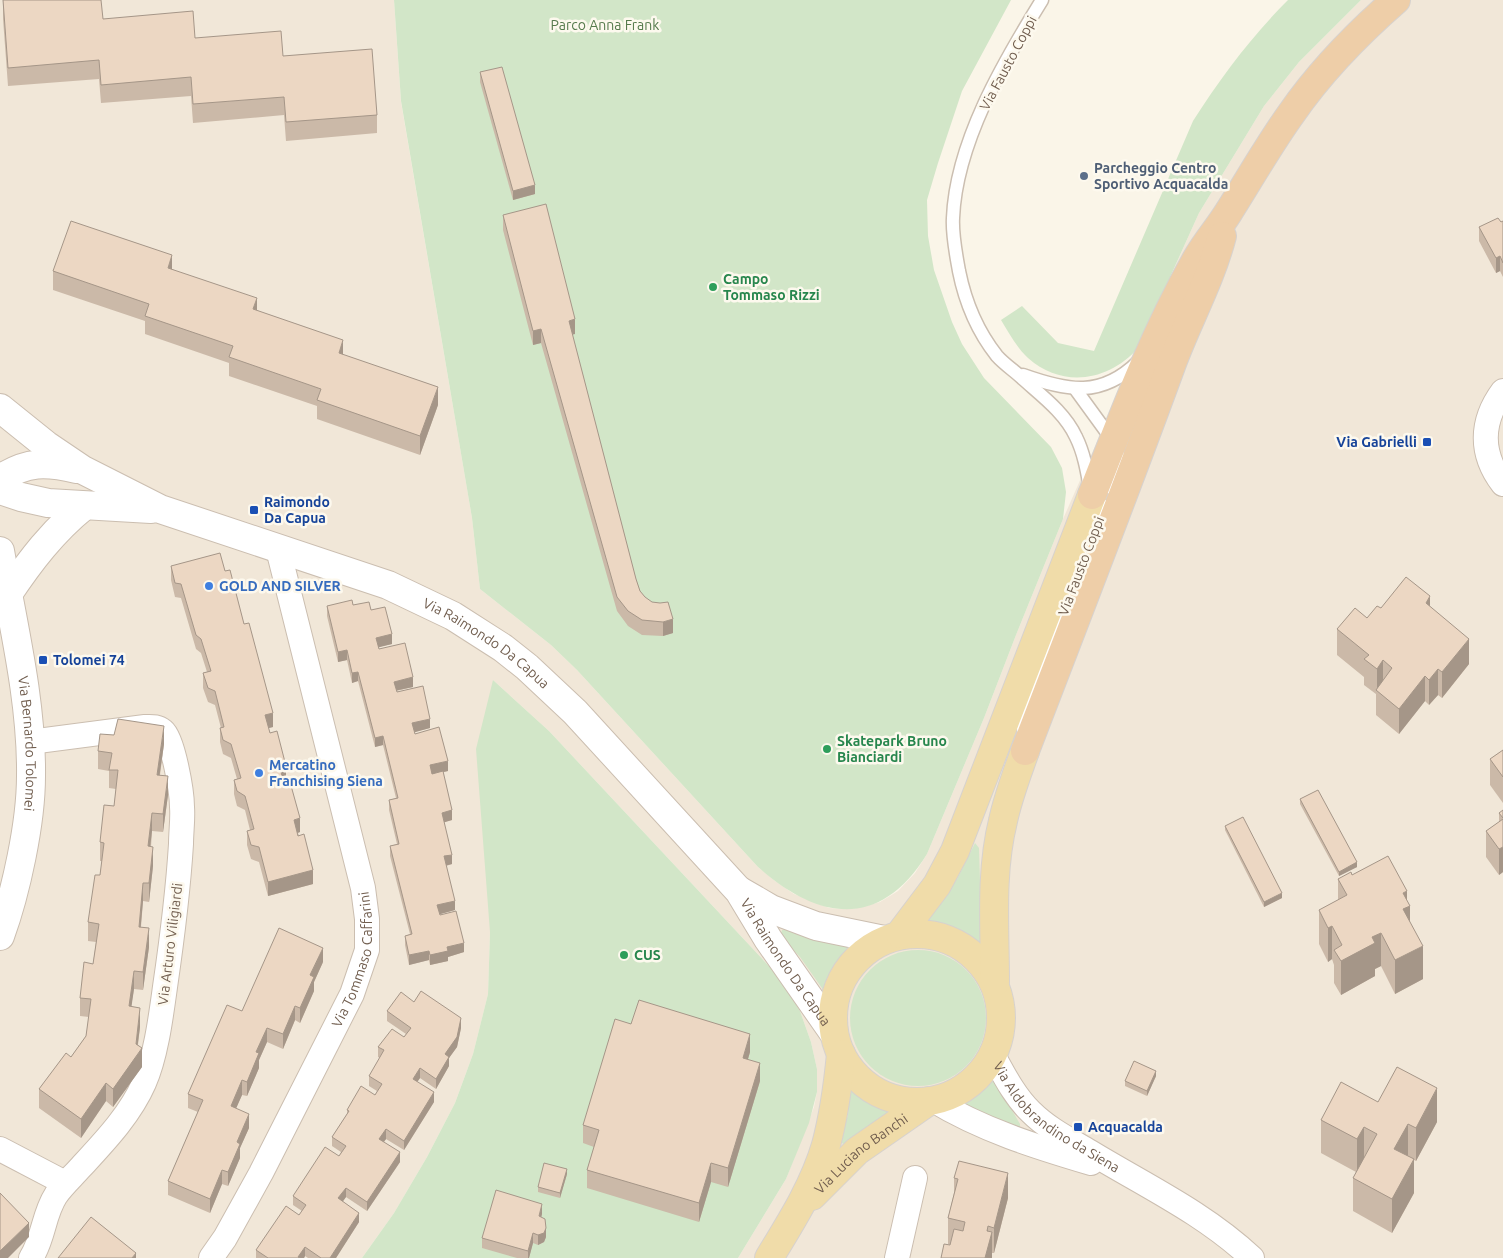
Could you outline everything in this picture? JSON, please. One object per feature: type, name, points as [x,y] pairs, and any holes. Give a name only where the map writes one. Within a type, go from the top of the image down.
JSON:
[{"type":"highway","points":[[1092,495],[1157,339],[1195,260],[1227,215],[1270,143],[1312,86],[1336,59],[1396,0]]},
{"type":"highway","points":[[1025,751],[1137,460],[1176,352],[1214,264],[1227,215]]},
{"type":"main road","points":[[892,937],[937,885],[955,851],[1092,495]]},
{"type":"main road","points":[[995,982],[994,877],[999,839],[1007,804],[1025,751]]},
{"type":"main road","name":"Via Luciano Banchi","points":[[769,1258],[797,1211],[825,1147],[836,1100],[837,1043],[833,1004],[843,977],[860,955],[892,937],[929,934],[956,942],[979,959],[995,982],[1002,1006],[1001,1031],[993,1055],[978,1076],[958,1092],[931,1101],[914,1102],[892,1098],[871,1089],[853,1074],[837,1043]]},
{"type":"main road","name":"Via Luciano Banchi","points":[[797,1211],[834,1172],[857,1152],[931,1101]]},
{"type":"street","points":[[1503,391],[1491,414],[1485,443],[1486,453],[1503,484]]},
{"type":"street","name":"Via Raimondo Da Capua","points":[[0,408],[46,445],[83,470],[160,509],[379,582],[453,616],[503,648],[538,677],[575,712],[739,891],[768,939],[837,1043]]},
{"type":"street","name":"Via Raimondo Da Capua","points":[[0,479],[12,472],[34,464],[54,464],[83,470]]},
{"type":"street","name":"Via Raimondo Da Capua","points":[[0,490],[33,501],[84,506],[160,509]]},
{"type":"street","points":[[8,594],[31,559],[49,538],[65,521],[84,506]]},
{"type":"street","name":"Via Tommaso Caffarini","points":[[211,1258],[244,1206],[294,1110],[352,994],[367,950],[367,919],[362,888],[278,549]]},
{"type":"street","name":"Via Bernardo Tolomei","points":[[0,551],[21,669],[30,742],[31,778],[25,831],[6,898],[0,936]]},
{"type":"street","name":"Via Arturo Viligiardi","points":[[30,742],[157,727],[168,737],[182,806],[175,923],[154,1050],[144,1082],[126,1114],[103,1143],[65,1183],[48,1210],[40,1240],[31,1258]]},
{"type":"street","name":"Via Raimondo Da Capua","points":[[739,891],[771,909],[803,922],[838,932],[892,937]]},
{"type":"street","name":"Via Aldobrandino da Siena","points":[[993,1055],[1022,1102],[1036,1117],[1126,1174],[1186,1208],[1224,1234],[1252,1258]]},
{"type":"street","name":"Via Aldobrandino da Siena","points":[[931,1101],[974,1123],[1006,1135],[1126,1174]]},
{"type":"street","points":[[0,1149],[65,1183]]},
{"type":"street","points":[[897,1258],[915,1178]]},
{"type":"lane","name":"Via Fausto Coppi","points":[[1042,0],[991,88],[962,162],[957,182],[953,220],[961,281],[968,303],[988,344],[998,358],[1058,412],[1071,428],[1080,446],[1092,495]]},
{"type":"lane","name":"Via Fausto Coppi","points":[[1018,374],[1076,390],[1094,388],[1117,378],[1138,362],[1157,339]]},
{"type":"lane","name":"Via Fausto Coppi","points":[[1025,751],[1022,726],[1025,712],[1118,468],[1119,456],[1114,439],[1076,390]]},
{"type":"shaded area","points":[[0,0],[394,0],[401,102],[472,518],[480,589],[551,645],[577,670],[758,867],[794,894],[829,908],[842,909],[858,908],[880,902],[898,891],[915,873],[927,854],[984,718],[1063,519],[1148,326],[1199,213],[1264,106],[1299,62],[1361,0],[1503,0],[1503,1258],[738,1258],[786,1179],[814,1107],[817,1092],[817,1069],[811,1042],[800,1011],[781,979],[549,731],[493,680],[488,994],[473,1054],[455,1103],[427,1157],[394,1213],[362,1258],[0,1258]]},
{"type":"green space","name":"Parco Anna Frank","points":[[394,0],[1011,0],[962,91],[927,200],[928,236],[934,270],[952,322],[962,344],[984,378],[1051,447],[1062,468],[1066,492],[1063,519],[984,718],[927,854],[909,879],[889,896],[869,906],[848,909],[826,907],[804,898],[781,885],[758,867],[577,670],[551,645],[480,589],[472,518],[401,101]]},
{"type":"green space","points":[[1288,0],[1361,0],[1299,62],[1264,106],[1199,213],[1138,348],[1114,368],[1100,374],[1071,377],[1056,374],[1042,368],[1020,350],[1001,320],[1022,306],[1058,343],[1094,351],[1193,121],[1237,58],[1261,28]]},
{"type":"green space","name":"CUS","points":[[493,680],[549,731],[781,979],[800,1011],[811,1042],[817,1069],[817,1092],[809,1123],[786,1179],[738,1258],[362,1258],[394,1213],[427,1157],[455,1103],[473,1054],[488,994],[490,932],[476,749]]},
{"type":"green space","points":[[975,843],[979,848],[982,945],[961,930],[945,925],[923,922],[957,879]]},
{"type":"green space","points":[[787,929],[858,942],[839,965],[824,991],[800,957],[780,936],[782,930]]},
{"type":"green space","points":[[918,950],[944,955],[966,970],[981,992],[986,1018],[981,1044],[966,1066],[944,1081],[918,1086],[892,1081],[870,1066],[855,1044],[850,1018],[855,992],[870,970],[892,955]]},
{"type":"green space","points":[[993,1078],[1020,1124],[1020,1130],[960,1105]]},
{"type":"green space","points":[[850,1083],[871,1101],[892,1110],[844,1144],[839,1142],[848,1115]]},
{"type":"building","points":[[3,0],[101,0],[103,19],[193,11],[195,38],[281,31],[283,56],[372,49],[377,115],[286,122],[284,97],[193,104],[191,77],[101,85],[99,60],[8,68]]},
{"type":"building","points":[[502,67],[535,185],[513,191],[480,72]]},
{"type":"building","points":[[546,204],[575,319],[569,321],[636,579],[640,591],[645,597],[652,602],[668,602],[673,619],[663,622],[642,620],[628,611],[617,597],[541,329],[533,331],[503,215]]},
{"type":"building","points":[[1498,218],[1501,222],[1503,221],[1503,263],[1500,256],[1496,258],[1479,227]]},
{"type":"building","points":[[71,221],[172,255],[168,268],[257,298],[253,309],[343,340],[339,353],[438,387],[420,436],[317,400],[321,389],[229,357],[233,346],[145,316],[149,304],[53,271]]},
{"type":"building","points":[[220,553],[225,571],[230,570],[244,624],[249,623],[273,713],[265,715],[270,733],[277,731],[286,766],[280,768],[284,784],[290,782],[300,818],[294,820],[298,836],[304,834],[313,870],[268,882],[259,847],[251,845],[247,831],[254,829],[245,796],[237,791],[234,780],[241,778],[231,744],[223,740],[220,728],[224,727],[215,691],[208,688],[203,673],[211,671],[201,639],[196,635],[181,584],[175,583],[171,566]]},
{"type":"building","points":[[1406,577],[1430,596],[1426,603],[1469,639],[1442,672],[1438,669],[1429,680],[1425,676],[1399,709],[1376,690],[1392,668],[1383,660],[1377,669],[1364,659],[1369,655],[1337,629],[1355,608],[1367,618],[1377,606],[1381,608]]},
{"type":"building","points":[[352,600],[353,605],[369,602],[371,610],[385,607],[392,634],[376,638],[379,649],[405,643],[413,677],[394,682],[397,692],[423,686],[430,719],[412,723],[415,734],[439,727],[448,761],[430,765],[432,774],[443,771],[452,810],[442,813],[452,855],[444,856],[455,901],[437,905],[440,915],[456,911],[464,943],[447,947],[448,951],[430,955],[429,951],[409,955],[405,936],[412,934],[390,846],[399,844],[389,800],[398,798],[383,736],[375,738],[358,672],[352,673],[347,650],[338,652],[327,606]]},
{"type":"building","points":[[118,719],[164,726],[157,775],[168,776],[163,814],[152,813],[148,846],[153,847],[149,883],[143,883],[139,927],[149,928],[143,972],[134,971],[129,1006],[140,1008],[136,1044],[142,1048],[113,1089],[106,1083],[81,1119],[39,1089],[66,1053],[71,1057],[86,1036],[91,999],[80,998],[84,962],[93,964],[99,924],[88,922],[95,875],[100,875],[104,843],[100,842],[104,805],[114,806],[118,770],[109,770],[112,753],[98,751],[100,734],[114,735]]},
{"type":"building","points":[[1503,750],[1503,777],[1490,759]]},
{"type":"building","points":[[1318,790],[1357,862],[1339,872],[1300,799]]},
{"type":"building","points":[[1503,810],[1503,818],[1499,813]]},
{"type":"building","points":[[1243,817],[1282,893],[1264,902],[1225,826]]},
{"type":"building","points":[[1503,819],[1503,847],[1499,849],[1486,831]]},
{"type":"building","points":[[1388,856],[1407,891],[1403,893],[1410,906],[1403,909],[1423,946],[1395,960],[1381,933],[1372,937],[1375,943],[1341,961],[1334,950],[1342,945],[1332,926],[1328,928],[1319,910],[1347,895],[1338,879],[1351,872],[1352,875]]},
{"type":"building","points":[[279,928],[323,948],[310,975],[314,977],[300,1008],[295,1006],[283,1034],[267,1028],[256,1052],[259,1053],[247,1082],[242,1080],[231,1106],[249,1114],[237,1142],[240,1144],[228,1172],[222,1170],[210,1199],[168,1181],[203,1100],[188,1094],[227,1005],[242,1011]]},
{"type":"building","points":[[421,991],[461,1018],[457,1037],[445,1054],[449,1057],[436,1079],[420,1068],[413,1079],[434,1092],[404,1141],[386,1129],[379,1139],[400,1152],[367,1202],[346,1188],[338,1198],[359,1213],[330,1258],[321,1258],[305,1247],[298,1257],[300,1258],[268,1258],[256,1250],[286,1206],[299,1215],[306,1205],[293,1196],[325,1147],[339,1156],[346,1146],[332,1137],[349,1111],[347,1110],[361,1086],[375,1095],[382,1084],[369,1076],[384,1050],[378,1047],[392,1029],[404,1037],[411,1028],[387,1011],[401,992],[414,1002]]},
{"type":"building","points":[[639,1000],[750,1034],[743,1058],[760,1063],[728,1168],[711,1163],[699,1203],[587,1170],[599,1130],[583,1125],[615,1019],[631,1024]]},
{"type":"building","points":[[1134,1061],[1156,1071],[1147,1091],[1125,1081]]},
{"type":"building","points":[[1397,1067],[1437,1088],[1416,1128],[1408,1124],[1394,1149],[1414,1159],[1392,1199],[1353,1178],[1377,1134],[1364,1127],[1357,1139],[1321,1120],[1341,1082],[1378,1102]]},
{"type":"building","points":[[959,1161],[1008,1173],[994,1228],[988,1226],[987,1231],[992,1232],[985,1258],[941,1258],[944,1244],[950,1245],[954,1229],[963,1231],[965,1222],[948,1218],[958,1179],[954,1178]]},
{"type":"building","points":[[544,1163],[567,1169],[560,1193],[538,1187]]},
{"type":"building","points":[[496,1190],[542,1204],[539,1216],[545,1219],[546,1228],[544,1233],[538,1235],[533,1233],[528,1251],[482,1238]]},
{"type":"building","points":[[0,1193],[29,1223],[0,1251]]},
{"type":"building","points":[[91,1217],[136,1253],[132,1258],[58,1258]]},
{"type":"place","name":"Parcheggio Centro Sportivo Acquacalda","points":[[1084,176]]},
{"type":"place","name":"Campo Tommaso Rizzi","points":[[713,287]]},
{"type":"place","name":"Via Gabrielli","points":[[1427,442]]},
{"type":"place","name":"Raimondo Da Capua","points":[[254,510]]},
{"type":"place","name":"GOLD AND SILVER","points":[[209,586]]},
{"type":"place","name":"Tolomei 74","points":[[43,660]]},
{"type":"place","name":"Skatepark Bruno Bianciardi","points":[[827,749]]},
{"type":"place","name":"Mercatino Franchising Siena","points":[[259,773]]},
{"type":"place","name":"CUS","points":[[624,955]]},
{"type":"place","name":"Acquacalda","points":[[1078,1127]]}]
